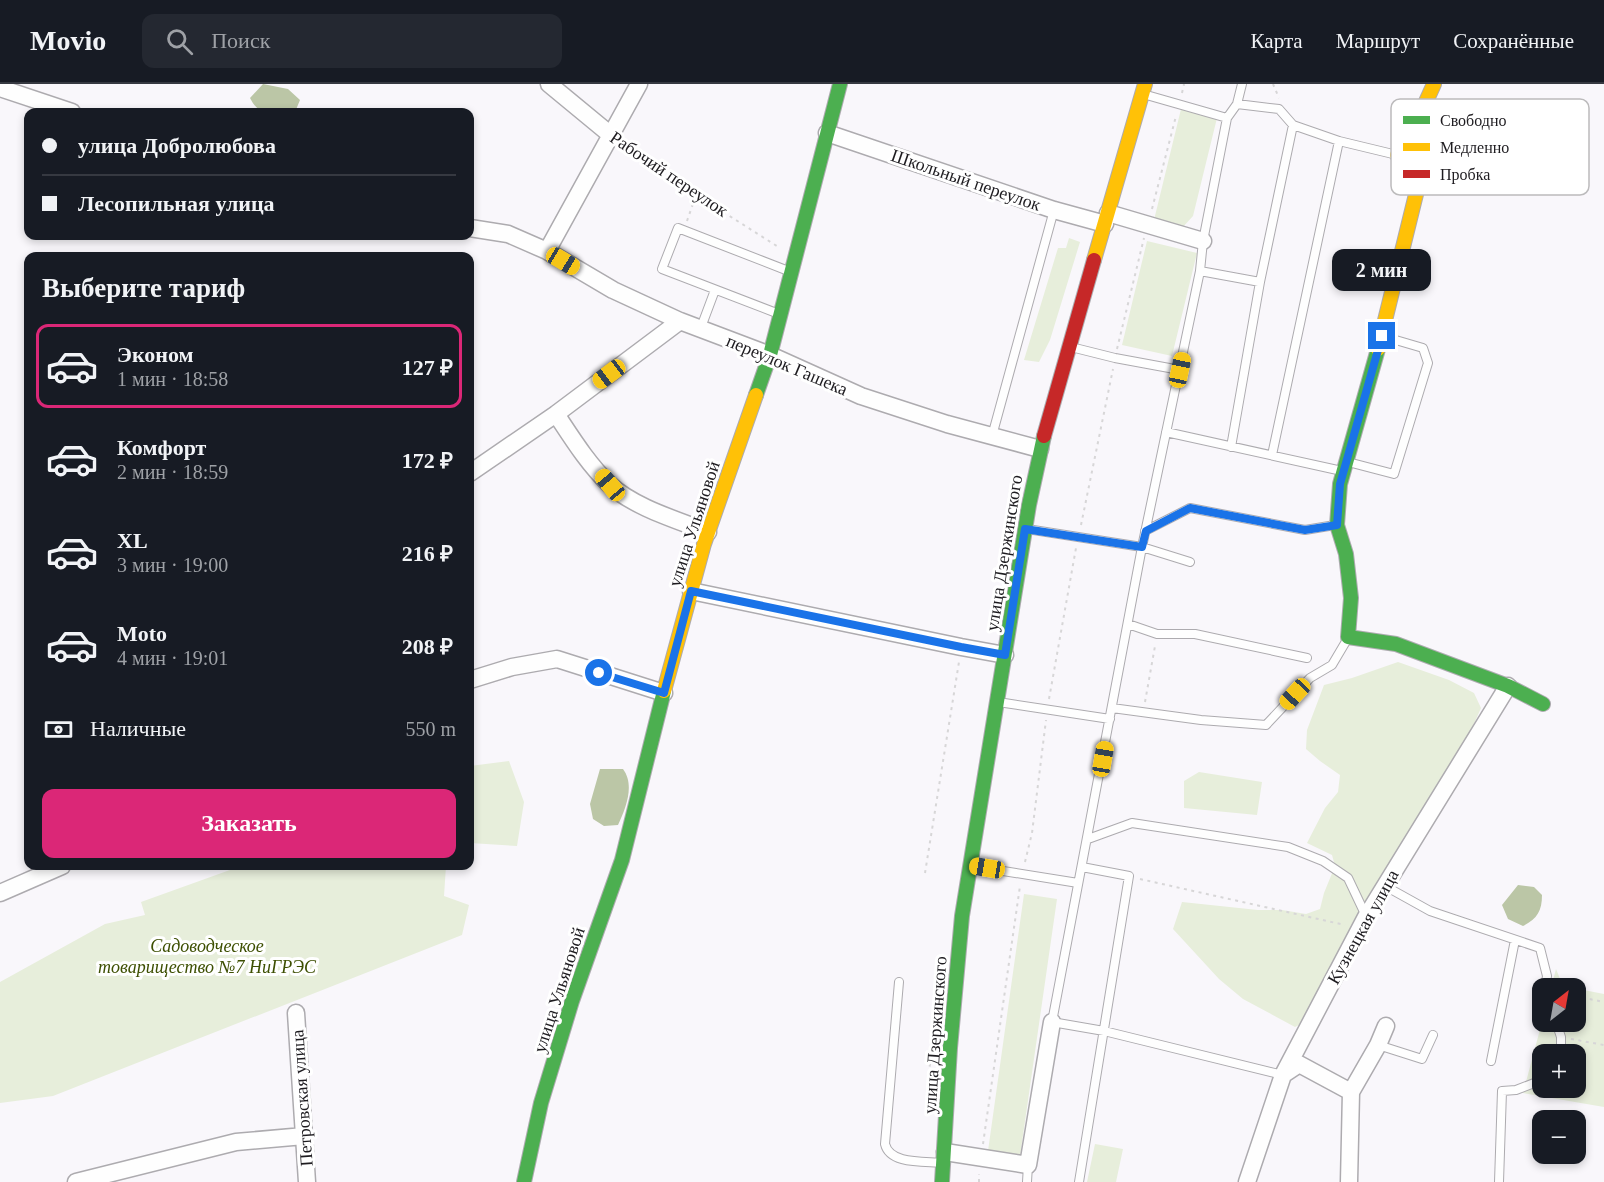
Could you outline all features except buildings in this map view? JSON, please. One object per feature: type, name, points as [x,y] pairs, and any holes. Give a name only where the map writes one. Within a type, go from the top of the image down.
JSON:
[{"type":"street","name":"Рабочий переулок","points":[[549,84],[612,136]]},
{"type":"street","points":[[547,251],[639,84]]},
{"type":"street","name":"улица Ульяновой","points":[[524,1182],[541,1102],[572,1001],[622,860],[708,532],[770,355],[840,84]]},
{"type":"street","points":[[1427,99],[1434,84]]},
{"type":"street","points":[[0,88],[60,108]]},
{"type":"street","name":"улица Дзержинского","points":[[942,1182],[962,916],[1025,529],[1040,449],[1143,89]]},
{"type":"street","name":"Школьный переулок","points":[[827,132],[1054,210],[1148,225],[1203,241]]},
{"type":"street","points":[[1416,195],[1382,336],[1340,484],[1337,525],[1346,554],[1351,598],[1348,638],[1396,644],[1508,686],[1543,704]]},
{"type":"street","name":"переулок Гашека","points":[[474,229],[508,234],[547,251],[613,290],[680,321],[770,355],[861,396],[947,424],[1040,449]]},
{"type":"street","points":[[474,470],[556,414],[680,321]]},
{"type":"street","points":[[556,414],[582,453],[610,485],[638,503],[708,532]]},
{"type":"street","points":[[691,591],[1005,655]]},
{"type":"street","points":[[474,679],[512,667],[556,659],[664,693]]},
{"type":"street","name":"Кузнецкая улица","points":[[1247,1182],[1283,1075],[1363,923],[1508,686]]},
{"type":"street","points":[[0,893],[53,870]]},
{"type":"street","name":"Петровская улица","points":[[296,1013],[307,1182]]},
{"type":"street","points":[[944,1158],[981,1158],[1028,1165],[1052,1022]]},
{"type":"street","points":[[1349,1182],[1351,1092],[1378,1046],[1386,1026]]},
{"type":"street","points":[[1283,1075],[1299,1064],[1351,1092]]},
{"type":"street","points":[[76,1182],[236,1142],[304,1136]]},
{"type":"lane","points":[[1242,84],[1237,104],[1227,118],[1203,241],[1200,271],[1142,547],[1052,1022],[1104,1031],[1283,1075]]},
{"type":"lane","points":[[1143,89],[1179,104],[1227,118]]},
{"type":"lane","points":[[1237,104],[1278,110],[1293,125],[1338,141],[1391,153]]},
{"type":"lane","points":[[1231,447],[1260,282],[1293,125]]},
{"type":"lane","points":[[1272,455],[1338,141]]},
{"type":"lane","points":[[992,436],[1054,210]]},
{"type":"lane","points":[[780,315],[662,269],[678,228],[791,273]]},
{"type":"lane","points":[[1200,271],[1260,282]]},
{"type":"lane","points":[[700,330],[714,290]]},
{"type":"lane","points":[[1166,432],[1272,455],[1394,474],[1428,363],[1423,348],[1382,336]]},
{"type":"lane","points":[[1070,347],[1180,370]]},
{"type":"lane","points":[[1146,531],[1190,508],[1305,530],[1337,525]]},
{"type":"lane","points":[[1025,529],[1142,547],[1190,562]]},
{"type":"lane","points":[[1128,624],[1157,634],[1195,634],[1307,658]]},
{"type":"lane","points":[[1112,708],[1201,720],[1266,725],[1310,678],[1332,665],[1348,638]]},
{"type":"lane","points":[[998,702],[1110,719]]},
{"type":"lane","points":[[1088,839],[1132,822],[1288,847],[1323,861],[1348,878],[1363,923]]},
{"type":"lane","points":[[970,865],[1078,883]]},
{"type":"lane","points":[[1079,1182],[1129,876],[1082,867]]},
{"type":"lane","points":[[1385,886],[1430,911],[1540,948],[1546,978]]},
{"type":"lane","points":[[1491,1062],[1515,940]]},
{"type":"lane","points":[[899,982],[885,1144],[892,1155],[904,1159],[944,1158]]},
{"type":"lane","points":[[1559,1032],[1561,1044]]},
{"type":"lane","points":[[1378,1046],[1422,1059],[1433,1035]]},
{"type":"lane","points":[[1499,1182],[1502,1091],[1516,1090],[1532,1084]]},
{"type":"lane","points":[[1027,1182],[1028,1165]]},
{"type":"path","points":[[979,1182],[1022,874],[1032,832],[1048,710],[1078,536],[1115,358],[1184,84]]},
{"type":"path","name":"Рабочий переулок","points":[[612,136],[668,177],[795,257]]},
{"type":"path","points":[[684,231],[696,195]]},
{"type":"path","points":[[1143,712],[1157,634]]},
{"type":"path","points":[[925,873],[961,647]]},
{"type":"path","points":[[1129,876],[1363,923]]},
{"type":"path","points":[[1586,998],[1604,1002]]},
{"type":"path","points":[[1561,1037],[1604,1046]]},
{"type":"green space","points":[[1181,109],[1217,118],[1193,216],[1182,228],[1154,220]]},
{"type":"green space","points":[[1069,238],[1080,242],[1050,340],[1039,362],[1024,360],[1058,248],[1066,248]]},
{"type":"green space","points":[[1147,241],[1197,253],[1172,356],[1122,345]]},
{"type":"green space","points":[[1398,662],[1449,680],[1474,693],[1481,708],[1469,735],[1303,1023],[1295,1027],[1243,999],[1219,979],[1173,929],[1182,902],[1306,914],[1320,909],[1335,866],[1332,855],[1307,843],[1325,808],[1338,792],[1340,775],[1306,749],[1307,730],[1324,685]]},
{"type":"green space","points":[[509,761],[524,802],[517,846],[474,843],[474,765]]},
{"type":"green space","points":[[1199,772],[1262,782],[1257,815],[1184,808],[1184,781]]},
{"type":"green space","name":"Садоводческое товарищество №7 НиГРЭС","points":[[230,870],[446,870],[444,896],[469,905],[462,935],[53,1096],[0,1103],[0,982],[105,924],[145,915],[141,902]]},
{"type":"green space","points":[[1024,894],[1057,899],[1020,1156],[988,1151]]},
{"type":"green space","points":[[1556,969],[1560,978],[1554,978]]},
{"type":"green space","points":[[1586,990],[1604,994],[1604,1107],[1552,1098],[1586,1098],[1586,1044],[1536,1044],[1539,1032],[1586,1032]]},
{"type":"green space","points":[[1532,1059],[1532,1095],[1523,1093]]},
{"type":"green space","points":[[1095,1144],[1123,1149],[1116,1182],[1087,1182]]},
{"type":"shaded area","points":[[263,84],[288,89],[300,100],[297,108],[257,108],[250,98]]},
{"type":"shaded area","points":[[600,769],[623,769],[627,775],[628,797],[618,825],[604,826],[593,819],[590,804]]},
{"type":"shaded area","points":[[1518,885],[1534,887],[1542,895],[1538,914],[1523,926],[1508,919],[1502,905]]},
{"type":"traffic: fast","points":[[756,395],[770,355],[840,84]]},
{"type":"traffic: fast","points":[[1378,349],[1340,484],[1337,525],[1346,554],[1351,598],[1348,637],[1396,644],[1508,686],[1543,704]]},
{"type":"traffic: fast","points":[[942,1182],[950,1048],[962,916],[1029,505],[1044,436]]},
{"type":"traffic: fast","points":[[524,1182],[541,1103],[572,1001],[622,860],[664,691]]},
{"type":"traffic: slow","points":[[1094,260],[1145,84]]},
{"type":"traffic: slow","points":[[1427,99],[1434,84]]},
{"type":"traffic: slow","points":[[1378,349],[1416,195]]},
{"type":"traffic: slow","points":[[664,691],[704,544],[756,395]]},
{"type":"traffic: jam","points":[[1044,436],[1094,260]]},
{"type":"route","points":[[599,673],[664,693],[691,591],[1005,655],[1025,529],[1142,547],[1146,531],[1190,508],[1305,530],[1337,525],[1340,484],[1382,336]]}]
